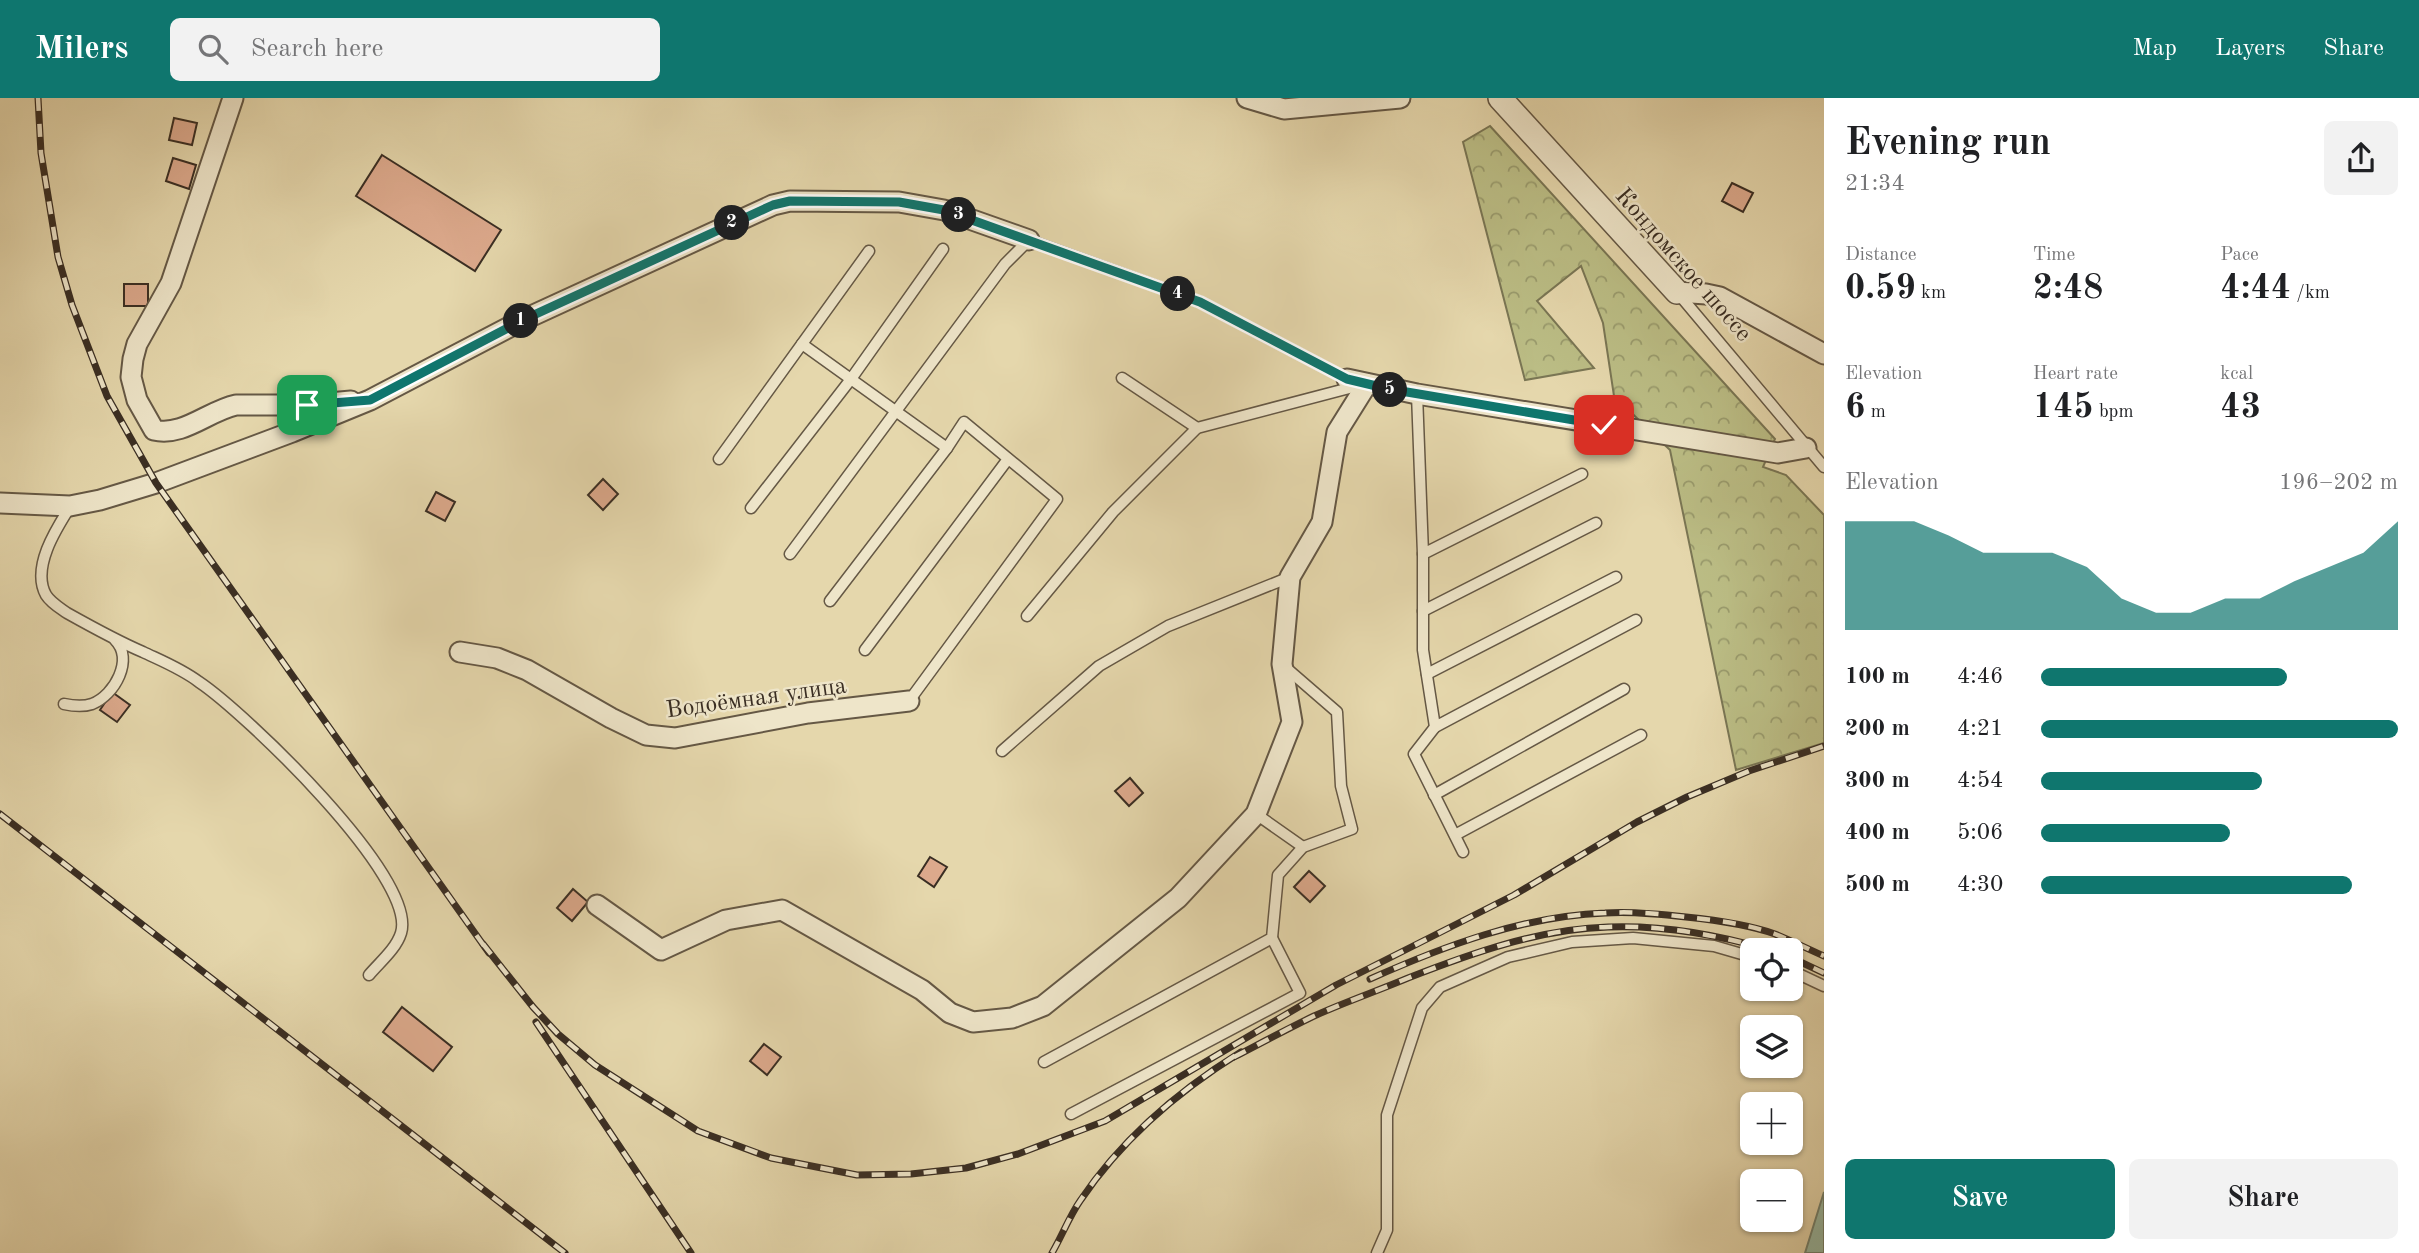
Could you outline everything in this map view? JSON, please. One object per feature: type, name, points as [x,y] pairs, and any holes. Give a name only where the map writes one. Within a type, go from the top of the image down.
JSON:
[{"type":"street","points":[[233,98],[171,284],[137,344],[131,377],[137,400],[155,430],[165,433],[236,405],[307,405],[370,400]]},
{"type":"street","points":[[1247,98],[1284,109],[1400,98]]},
{"type":"street","name":"Кондомское шоссе","points":[[1500,98],[1677,292]]},
{"type":"street","points":[[0,503],[71,506],[156,484],[370,400],[525,319],[761,210],[790,201],[899,202],[944,210],[1028,240]]},
{"type":"street","points":[[1677,292],[1720,298],[1824,354]]},
{"type":"street","points":[[1347,379],[1418,394],[1778,453],[1806,448]]},
{"type":"street","points":[[597,905],[661,950],[726,920],[782,910],[922,990],[950,1013],[974,1022],[1012,1018],[1042,1006],[1178,898],[1256,814],[1292,722],[1282,664],[1290,577],[1322,522],[1337,432],[1367,384]]},
{"type":"street","name":"Водоёмная улица","points":[[460,652],[497,657],[527,670],[646,735],[676,738],[808,713],[909,701]]},
{"type":"lane","points":[[790,554],[1004,264],[1028,240],[1200,302],[1347,379]]},
{"type":"lane","points":[[751,508],[850,379],[943,250]]},
{"type":"lane","points":[[719,459],[869,251]]},
{"type":"lane","name":"Кондомское шоссе","points":[[1677,292],[1824,467]]},
{"type":"lane","points":[[802,344],[947,448]]},
{"type":"lane","points":[[1122,378],[1197,428]]},
{"type":"lane","points":[[1027,616],[1114,512],[1197,428],[1367,384]]},
{"type":"lane","points":[[1418,394],[1423,650],[1435,727]]},
{"type":"lane","points":[[830,601],[964,422],[1058,499],[909,701]]},
{"type":"lane","points":[[866,650],[1008,458]]},
{"type":"lane","points":[[1423,554],[1582,474]]},
{"type":"lane","points":[[71,506],[52,534],[47,547],[43,585],[52,602],[112,638],[198,680],[225,701],[279,751],[359,842],[390,885],[400,906],[402,918],[401,932],[393,947],[369,975]]},
{"type":"lane","points":[[1423,611],[1596,523]]},
{"type":"lane","points":[[1002,751],[1099,666],[1168,626],[1290,577]]},
{"type":"lane","points":[[1427,674],[1616,577]]},
{"type":"lane","points":[[1463,852],[1414,754],[1435,727],[1636,620]]},
{"type":"lane","points":[[64,704],[91,704],[98,701],[114,684],[123,667],[124,655],[122,647],[112,638]]},
{"type":"lane","points":[[1071,1114],[1300,993],[1272,938],[1278,875],[1303,847],[1352,829],[1341,786],[1337,712],[1282,664]]},
{"type":"lane","points":[[1434,795],[1624,689]]},
{"type":"lane","points":[[1455,835],[1641,735]]},
{"type":"lane","points":[[1256,814],[1303,847]]},
{"type":"lane","points":[[1044,1062],[1272,938]]},
{"type":"lane","points":[[1377,1253],[1387,1230],[1387,1115],[1422,1008],[1440,987],[1508,957],[1572,942],[1633,938],[1714,946],[1740,954]]},
{"type":"lane","points":[[1803,976],[1824,986]]},
{"type":"green space","points":[[1490,126],[1775,439],[1763,467],[1786,475],[1824,515],[1824,743],[1736,770],[1670,450],[1614,396],[1603,323],[1581,266],[1537,301],[1594,368],[1525,380],[1463,142]]},
{"type":"shaded area","points":[[1824,1192],[1824,1253],[1805,1253]]},
{"type":"building","points":[[174,118],[197,123],[192,145],[169,140]]},
{"type":"building","points":[[382,155],[501,230],[475,271],[356,196]]},
{"type":"building","points":[[173,158],[196,165],[189,189],[166,181]]},
{"type":"building","points":[[1732,183],[1753,193],[1743,212],[1722,201]]},
{"type":"building","points":[[124,284],[148,284],[148,306],[124,306]]},
{"type":"building","points":[[603,479],[618,494],[603,510],[588,495]]},
{"type":"building","points":[[436,492],[455,502],[445,521],[426,511]]},
{"type":"building","points":[[112,692],[130,705],[117,722],[100,710]]},
{"type":"building","points":[[1130,778],[1143,793],[1129,806],[1115,791]]},
{"type":"building","points":[[930,857],[947,867],[934,887],[918,876]]},
{"type":"building","points":[[1309,871],[1325,886],[1310,902],[1294,887]]},
{"type":"building","points":[[573,889],[588,902],[572,921],[557,908]]},
{"type":"building","points":[[402,1007],[452,1047],[433,1071],[383,1032]]},
{"type":"building","points":[[764,1044],[781,1057],[767,1075],[750,1061]]},
{"type":"railway","points":[[38,98],[41,153],[58,257],[72,305],[107,396],[156,483],[489,953]]},
{"type":"railway","points":[[483,944],[558,1034],[595,1065],[698,1131],[771,1158],[857,1175],[911,1174],[966,1168],[1018,1154],[1105,1121],[1336,985],[1514,895],[1637,822],[1749,771],[1824,746]]},
{"type":"railway","points":[[0,814],[565,1253]]},
{"type":"railway","points":[[1370,979],[1455,944],[1514,926],[1574,915],[1615,912],[1666,915],[1742,925],[1775,934],[1824,956]]},
{"type":"railway","points":[[1234,1057],[1314,1016],[1408,978],[1481,951],[1531,937],[1608,927],[1649,928],[1670,929],[1740,942]]},
{"type":"railway","points":[[1803,963],[1824,973]]},
{"type":"railway","points":[[536,1022],[691,1253]]},
{"type":"railway","points":[[1052,1253],[1080,1201],[1132,1137],[1173,1100],[1241,1052]]},
{"type":"route","points":[[307,405],[370,400],[525,319],[773,205],[790,201],[899,202],[944,210],[1200,302],[1347,379],[1431,397],[1604,425]]}]
